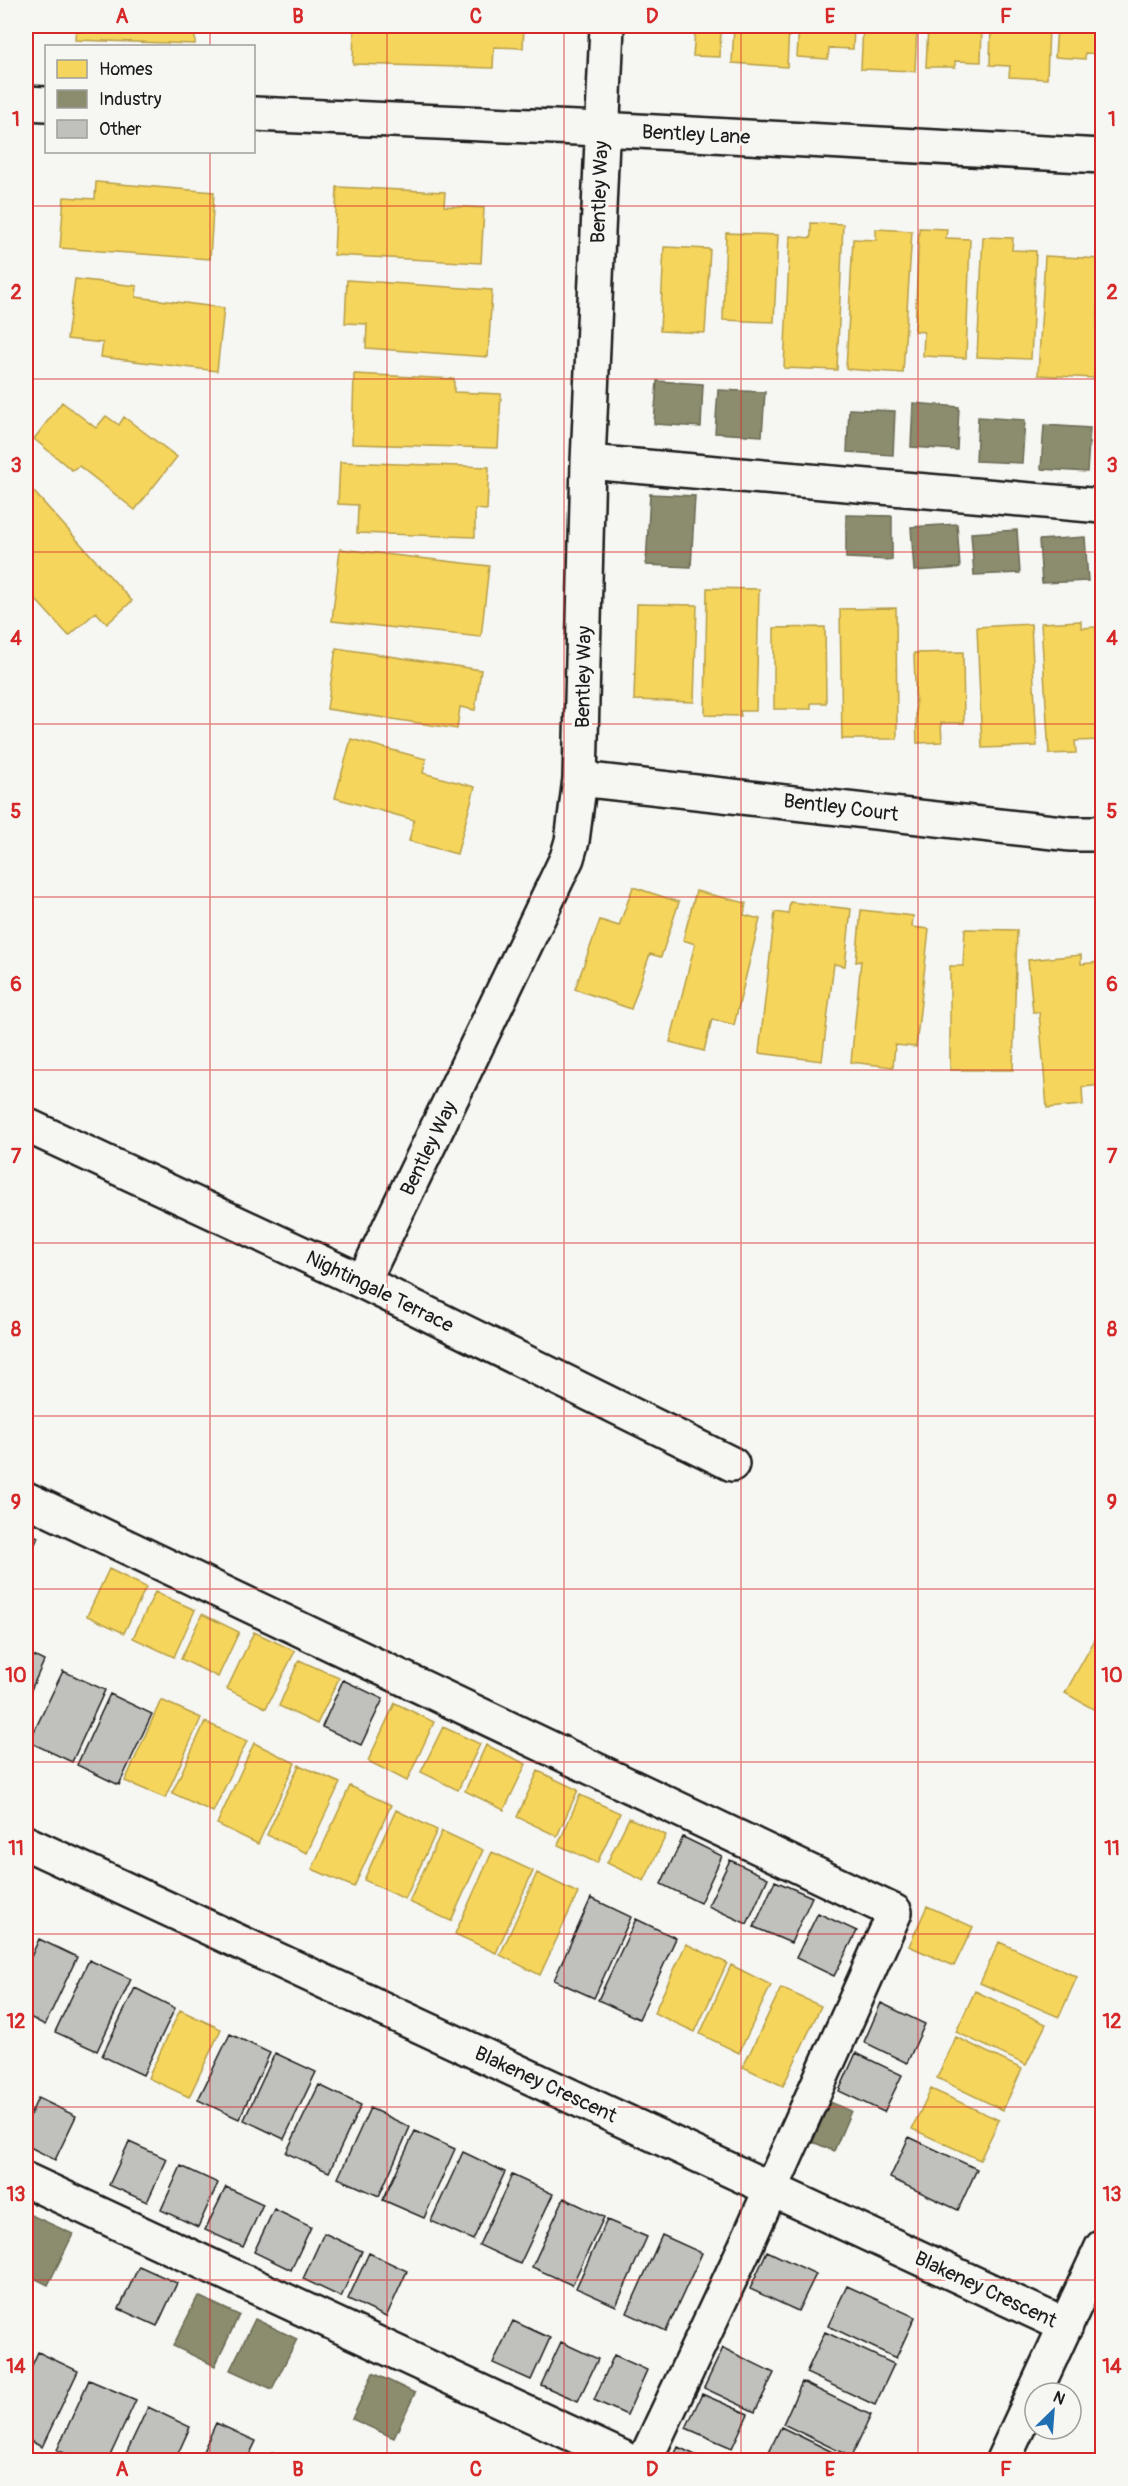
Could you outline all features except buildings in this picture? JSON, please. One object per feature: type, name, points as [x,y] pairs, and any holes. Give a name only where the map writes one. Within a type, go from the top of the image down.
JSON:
[{"type":"street","name":"Bentley Way","points":[[363,1282],[567,858],[572,841],[580,779],[588,462],[607,26]]},
{"type":"street","points":[[26,103],[45,104]]},
{"type":"street","name":"Bentley Lane","points":[[255,114],[601,129],[1102,156]]},
{"type":"street","points":[[588,462],[1102,506]]},
{"type":"street","name":"Bentley Court","points":[[580,779],[1071,834],[1094,834],[1102,831]]},
{"type":"street","name":"Nightingale Terrace","points":[[26,1125],[363,1282],[732,1464]]},
{"type":"street","points":[[26,1499],[895,1912],[645,2460]]},
{"type":"street","name":"Blakeney Crescent","points":[[26,1843],[1066,2326]]},
{"type":"street","points":[[26,2180],[628,2460]]},
{"type":"street","points":[[1003,2460],[1100,2259]]}]
